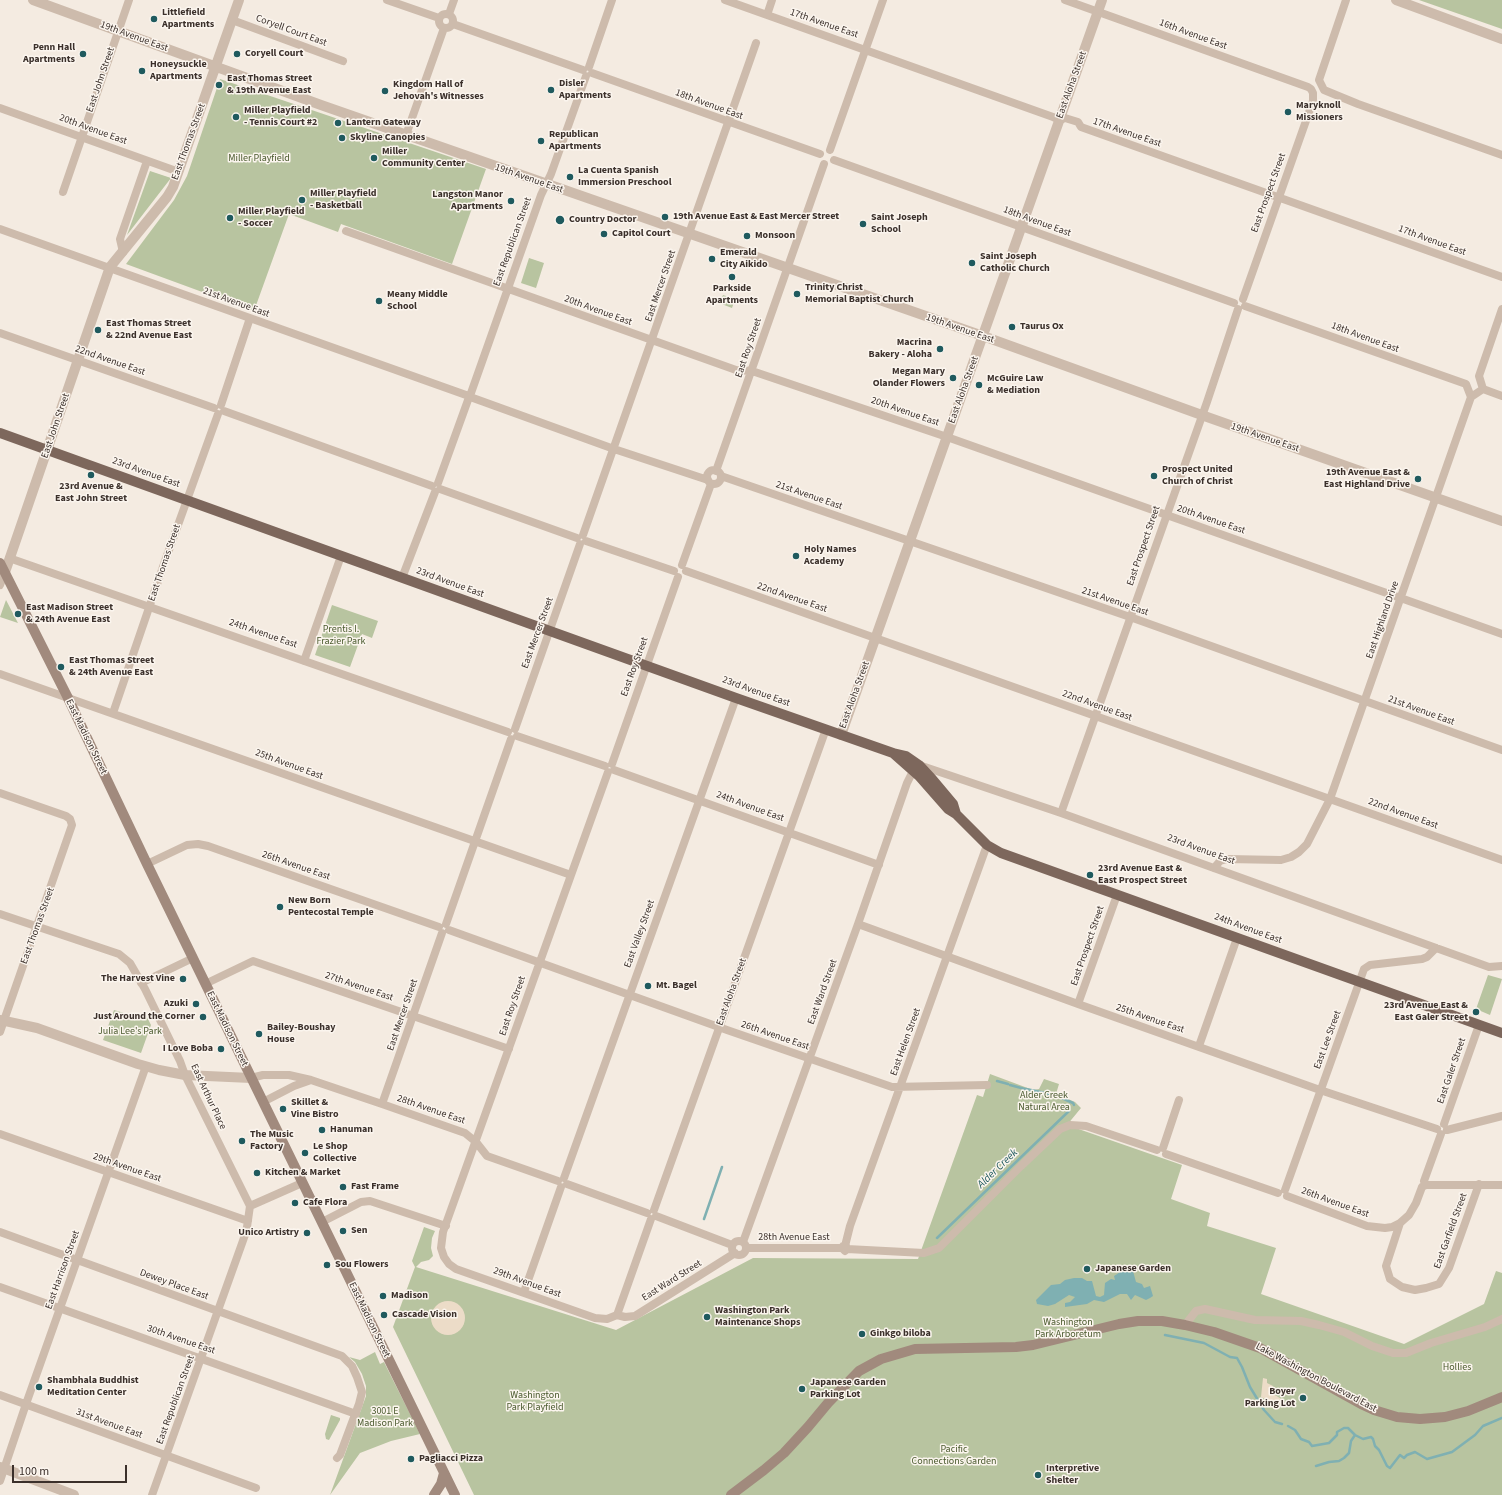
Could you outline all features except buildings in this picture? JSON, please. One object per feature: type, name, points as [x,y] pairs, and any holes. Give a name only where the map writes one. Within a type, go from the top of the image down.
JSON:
[{"type":"main road","name":"23rd Avenue East","points":[[0,433],[893,753],[916,768]]},
{"type":"main road","name":"East Madison Street","points":[[5,565],[66,696],[205,984],[455,1495]]},
{"type":"main road","name":"24th Avenue East","points":[[916,768],[948,809],[956,814],[987,845],[1002,853],[1479,1025],[1500,1030]]},
{"type":"main road","name":"Lake Washington Boulevard East","points":[[731,1495],[784,1453],[851,1378],[867,1366],[881,1359],[915,1350],[998,1348],[1033,1345],[1101,1328],[1138,1322],[1162,1321],[1185,1325],[1229,1337],[1260,1348],[1361,1404],[1396,1417],[1420,1419],[1445,1417],[1468,1411],[1502,1397]]},
{"type":"main road","points":[[434,1495],[442,1484],[444,1473]]},
{"type":"street","name":"East John Street","points":[[63,192],[128,0]]},
{"type":"street","name":"East Thomas Street","points":[[110,268],[167,197],[179,172],[239,0]]},
{"type":"street","points":[[387,0],[439,18]]},
{"type":"street","points":[[449,14],[454,0]]},
{"type":"street","name":"East Republican Street","points":[[402,578],[470,396],[541,195],[551,174],[612,0]]},
{"type":"street","name":"17th Avenue East","points":[[725,0],[1060,120],[1065,118],[1078,122],[1081,127],[1502,277]]},
{"type":"street","points":[[767,15],[772,0]]},
{"type":"street","points":[[830,150],[883,0]]},
{"type":"street","name":"16th Avenue East","points":[[1065,0],[1308,87],[1313,93]]},
{"type":"street","name":"East Aloha Street","points":[[841,735],[1102,0]]},
{"type":"street","points":[[1346,0],[1319,80],[1321,86],[1327,92],[1502,155]]},
{"type":"street","points":[[1396,0],[1502,39]]},
{"type":"street","name":"19th Avenue East","points":[[37,1],[406,135],[689,235],[983,336],[1202,416],[1502,521]]},
{"type":"street","points":[[439,18],[444,14],[449,14]]},
{"type":"street","points":[[439,18],[440,26],[449,28],[453,24],[452,18],[449,14]]},
{"type":"street","name":"Coryell Court East","points":[[232,20],[343,61]]},
{"type":"street","name":"18th Avenue East","points":[[453,24],[820,154]]},
{"type":"street","points":[[406,135],[444,28]]},
{"type":"street","name":"East Mercer Street","points":[[382,1104],[756,43]]},
{"type":"street","name":"East Prospect Street","points":[[1061,813],[1313,101],[1313,93]]},
{"type":"street","name":"20th Avenue East","points":[[0,108],[179,172]]},
{"type":"street","points":[[823,150],[830,150],[834,153],[834,160],[829,164],[824,164],[820,161],[820,154],[823,150]]},
{"type":"street","points":[[123,252],[120,239],[147,160]]},
{"type":"street","name":"18th Avenue East","points":[[834,160],[1466,384],[1471,397]]},
{"type":"street","name":"East Roy Street","points":[[719,473],[752,370],[824,164]]},
{"type":"street","name":"21st Avenue East","points":[[0,228],[614,449],[710,482]]},
{"type":"street","name":"20th Avenue East","points":[[346,231],[736,370],[752,370],[947,437],[1502,634]]},
{"type":"street","name":"East John Street","points":[[0,585],[5,565],[47,450],[110,268]]},
{"type":"street","points":[[1483,389],[1479,376],[1502,309]]},
{"type":"street","name":"East Thomas Street","points":[[113,713],[250,318]]},
{"type":"street","name":"22nd Avenue East","points":[[0,333],[219,409],[676,574]]},
{"type":"street","points":[[1471,397],[1483,389]]},
{"type":"street","points":[[1483,389],[1502,396]]},
{"type":"street","name":"East Highland Drive","points":[[1214,868],[1220,861],[1227,859],[1269,861],[1281,860],[1291,857],[1303,849],[1307,844],[1330,799],[1402,598],[1471,397]]},
{"type":"street","points":[[676,574],[684,576],[684,568],[710,482],[710,474],[719,473]]},
{"type":"street","name":"21st Avenue East","points":[[719,473],[1130,617],[1502,750]]},
{"type":"street","points":[[304,661],[341,556]]},
{"type":"street","name":"24th Avenue East","points":[[5,565],[149,607],[610,768],[879,865]]},
{"type":"street","name":"22nd Avenue East","points":[[684,568],[876,638],[1502,860]]},
{"type":"street","name":"East Roy Street","points":[[441,1248],[442,1238],[446,1226],[610,768],[676,574]]},
{"type":"street","name":"25th Avenue East","points":[[0,674],[571,875]]},
{"type":"street","name":"East Valley Street","points":[[524,1292],[629,994],[736,698]]},
{"type":"street","name":"East Aloha Street","points":[[617,1315],[826,730]]},
{"type":"street","name":"23rd Avenue East","points":[[916,768],[1061,813],[1488,967],[1502,966]]},
{"type":"street","name":"East Ward Street","points":[[744,1245],[809,1058],[916,768]]},
{"type":"street","name":"East Thomas Street","points":[[0,793],[66,816],[72,822],[72,830],[38,926],[2,1020],[0,1032]]},
{"type":"street","name":"26th Avenue East","points":[[147,864],[186,845],[198,844],[208,846],[629,994],[719,1028],[892,1087],[987,1084]]},
{"type":"street","name":"East Helen Street","points":[[845,1248],[850,1226],[987,845]]},
{"type":"street","name":"East Prospect Street","points":[[1078,1004],[1116,895]]},
{"type":"street","points":[[0,914],[121,955],[130,963],[141,983],[193,958]]},
{"type":"street","name":"25th Avenue East","points":[[858,924],[1320,1090],[1442,1129]]},
{"type":"street","points":[[1199,1046],[1237,938]]},
{"type":"street","name":"East Lee Street","points":[[1283,1193],[1364,969],[1370,965],[1422,959],[1427,957],[1436,948]]},
{"type":"street","name":"27th Avenue East","points":[[205,984],[253,961],[509,1049]]},
{"type":"street","name":"East Arthur Place","points":[[141,983],[250,1206]]},
{"type":"street","points":[[2,1020],[37,1028],[159,1070],[185,1075],[251,1078]]},
{"type":"street","name":"East Galer Street","points":[[1390,1279],[1386,1266],[1400,1223],[1410,1215],[1424,1184],[1479,1025]]},
{"type":"street","name":"East Harrison Street","points":[[0,1481],[2,1468],[146,1066]]},
{"type":"street","name":"28th Avenue East","points":[[251,1078],[263,1075],[285,1075],[310,1080],[382,1104],[465,1133],[476,1142],[487,1156],[732,1245]]},
{"type":"street","points":[[263,1102],[294,1086],[310,1080]]},
{"type":"street","points":[[1162,1151],[1179,1100]]},
{"type":"street","points":[[1442,1129],[1502,1116]]},
{"type":"street","name":"26th Avenue East","points":[[932,1251],[939,1248],[948,1240],[1020,1166],[1060,1129],[1070,1125],[1086,1126],[1162,1151],[1283,1193],[1367,1226],[1385,1228],[1392,1227],[1400,1223]]},
{"type":"street","name":"29th Avenue East","points":[[0,1134],[248,1221]]},
{"type":"street","points":[[248,1221],[250,1206],[302,1183]]},
{"type":"street","points":[[1424,1184],[1502,1185]]},
{"type":"street","name":"East Garfield Street","points":[[1390,1279],[1402,1287],[1415,1290],[1438,1284],[1444,1277],[1453,1260],[1479,1184]]},
{"type":"street","points":[[322,1222],[361,1202],[370,1201],[446,1226]]},
{"type":"street","name":"East Republican Street","points":[[152,1495],[202,1358],[245,1235],[248,1221]]},
{"type":"street","name":"Dewey Place East","points":[[0,1232],[342,1356],[352,1366],[361,1389],[361,1398],[356,1414]]},
{"type":"street","points":[[736,1241],[744,1245],[744,1252],[741,1254],[734,1254],[732,1245],[736,1241]]},
{"type":"street","name":"28th Avenue East","points":[[744,1245],[845,1248],[915,1253],[932,1251]]},
{"type":"street","name":"29th Avenue East","points":[[441,1248],[444,1257],[449,1264],[456,1269],[595,1318],[607,1319],[617,1315]]},
{"type":"street","name":"East Ward Street","points":[[617,1315],[625,1317],[634,1316],[734,1254]]},
{"type":"street","name":"30th Avenue East","points":[[0,1287],[356,1414]]},
{"type":"street","points":[[1185,1325],[1196,1311],[1206,1309],[1255,1320],[1300,1321],[1319,1325],[1344,1332],[1372,1346],[1393,1353],[1406,1353],[1431,1343],[1485,1327],[1502,1320]]},
{"type":"street","name":"31st Avenue East","points":[[0,1395],[256,1488]]},
{"type":"street","points":[[337,1458],[340,1455],[356,1414]]},
{"type":"street","points":[[2,1468],[74,1495]]},
{"type":"green space","points":[[1419,0],[1502,0],[1502,29]]},
{"type":"green space","name":"Miller Playfield","points":[[220,79],[486,169],[452,264],[341,224],[338,232],[289,214],[254,311],[126,264],[174,200],[187,176]]},
{"type":"green space","points":[[150,171],[171,178],[127,235]]},
{"type":"green space","points":[[529,258],[544,263],[536,288],[521,283]]},
{"type":"green space","points":[[723,295],[735,299],[732,308],[719,303]]},
{"type":"green space","points":[[6,600],[18,623],[0,617]]},
{"type":"green space","name":"Prentis I. Frazier Park","points":[[332,605],[378,621],[372,638],[362,634],[350,667],[315,655]]},
{"type":"green space","points":[[1488,975],[1502,979],[1490,1015],[1476,1009]]},
{"type":"green space","name":"Julia Lee's Park","points":[[114,1010],[141,1018],[146,1015],[151,1025],[141,1053],[103,1040]]},
{"type":"green space","name":"Washington Park Arboretum","points":[[990,1074],[1033,1090],[1039,1089],[1044,1079],[1059,1084],[1056,1094],[1075,1102],[1081,1108],[1067,1125],[1182,1165],[1171,1199],[1210,1213],[1207,1226],[1276,1248],[1261,1294],[1404,1344],[1484,1304],[1496,1271],[1502,1273],[1502,1495],[474,1495],[393,1327],[415,1267],[412,1261],[424,1227],[435,1231],[432,1238],[431,1248],[433,1256],[429,1260],[421,1262],[416,1267],[616,1330],[753,1258],[918,1259],[977,1095],[983,1097]]},
{"type":"green space","name":"3001 E Madison Park","points":[[375,1352],[380,1364],[384,1362],[420,1434],[391,1441],[360,1453],[330,1495],[366,1396],[366,1386],[362,1374],[355,1362],[349,1357],[360,1360]]},
{"type":"green space","points":[[331,1415],[340,1418],[340,1420],[329,1440],[326,1439],[325,1434]]},
{"type":"shaded area","points":[[445,1301],[451,1301],[455,1302],[462,1308],[465,1318],[464,1325],[458,1332],[451,1335],[445,1335],[441,1334],[434,1328],[431,1321],[431,1315],[432,1311],[438,1304]]},
{"type":"shaded area","points":[[1263,1378],[1267,1379],[1267,1383],[1273,1386],[1270,1392],[1283,1400],[1278,1408],[1273,1403],[1261,1397]]},
{"type":"water","points":[[1128,1267],[1133,1271],[1136,1282],[1142,1284],[1144,1288],[1150,1286],[1153,1296],[1146,1300],[1135,1295],[1131,1300],[1127,1294],[1120,1294],[1104,1302],[1094,1300],[1087,1304],[1065,1307],[1065,1303],[1070,1302],[1075,1297],[1069,1295],[1055,1304],[1048,1306],[1037,1304],[1036,1300],[1051,1285],[1060,1284],[1065,1280],[1074,1278],[1082,1278],[1087,1281],[1092,1281],[1096,1296],[1100,1297],[1104,1295],[1105,1283],[1111,1279],[1115,1280],[1114,1276]]},
{"type":"waterway","name":"Alder Creek","points":[[997,1081],[1008,1084]]},
{"type":"waterway","name":"Alder Creek","points":[[1010,1085],[1025,1089]]},
{"type":"waterway","name":"Alder Creek","points":[[1026,1089],[1055,1095],[1073,1103],[1074,1105]]},
{"type":"waterway","name":"Alder Creek","points":[[937,1238],[1069,1111]]},
{"type":"waterway","points":[[704,1219],[722,1167]]},
{"type":"waterway","points":[[1165,1335],[1204,1343],[1230,1357],[1237,1358],[1250,1387],[1264,1410],[1275,1422],[1282,1424]]},
{"type":"waterway","points":[[1288,1426],[1295,1430],[1301,1439],[1309,1442],[1312,1446],[1329,1443],[1337,1435],[1337,1432],[1344,1428],[1348,1428],[1355,1435],[1363,1439],[1371,1437],[1387,1466],[1390,1468],[1400,1455],[1404,1458],[1415,1452],[1427,1459],[1452,1452],[1475,1435],[1483,1426],[1502,1418]]},
{"type":"waterway","points":[[1316,1466],[1339,1461],[1344,1458],[1349,1453],[1351,1441],[1355,1435]]},
{"type":"place","name":"Littlefield Apartments","points":[[154,19]]},
{"type":"place","name":"Penn Hall Apartments","points":[[83,54]]},
{"type":"place","name":"Coryell Court","points":[[237,54]]},
{"type":"place","name":"Honeysuckle Apartments","points":[[142,71]]},
{"type":"place","name":"East Thomas Street & 19th Avenue East","points":[[219,85]]},
{"type":"place","name":"Disler Apartments","points":[[551,90]]},
{"type":"place","name":"Kingdom Hall of Jehovah's Witnesses","points":[[385,91]]},
{"type":"place","name":"Maryknoll Missioners","points":[[1288,112]]},
{"type":"place","name":"Miller Playfield - Tennis Court #2","points":[[236,117]]},
{"type":"place","name":"Lantern Gateway","points":[[338,123]]},
{"type":"place","name":"Skyline Canopies","points":[[342,138]]},
{"type":"place","name":"Republican Apartments","points":[[541,141]]},
{"type":"place","name":"Miller Community Center","points":[[374,158]]},
{"type":"place","name":"La Cuenta Spanish Immersion Preschool","points":[[570,177]]},
{"type":"place","name":"Miller Playfield - Basketball","points":[[302,200]]},
{"type":"place","name":"Langston Manor Apartments","points":[[511,201]]},
{"type":"place","name":"19th Avenue East & East Mercer Street","points":[[665,217]]},
{"type":"place","name":"Miller Playfield - Soccer","points":[[230,218]]},
{"type":"place","name":"Country Doctor","points":[[560,220]]},
{"type":"place","name":"Saint Joseph School","points":[[863,224]]},
{"type":"place","name":"Capitol Court","points":[[604,234]]},
{"type":"place","name":"Monsoon","points":[[747,236]]},
{"type":"place","name":"Emerald City Aikido","points":[[712,259]]},
{"type":"place","name":"Saint Joseph Catholic Church","points":[[972,263]]},
{"type":"place","name":"Parkside Apartments","points":[[732,277]]},
{"type":"place","name":"Trinity Christ Memorial Baptist Church","points":[[797,294]]},
{"type":"place","name":"Meany Middle School","points":[[379,301]]},
{"type":"place","name":"Taurus Ox","points":[[1012,327]]},
{"type":"place","name":"East Thomas Street & 22nd Avenue East","points":[[98,330]]},
{"type":"place","name":"Macrina Bakery - Aloha","points":[[940,349]]},
{"type":"place","name":"Megan Mary Olander Flowers","points":[[953,378]]},
{"type":"place","name":"McGuire Law & Mediation","points":[[979,385]]},
{"type":"place","name":"23rd Avenue & East John Street","points":[[91,475]]},
{"type":"place","name":"Prospect United Church of Christ","points":[[1154,476]]},
{"type":"place","name":"19th Avenue East & East Highland Drive","points":[[1418,479]]},
{"type":"place","name":"Holy Names Academy","points":[[796,556]]},
{"type":"place","name":"East Madison Street & 24th Avenue East","points":[[18,614]]},
{"type":"place","name":"East Thomas Street & 24th Avenue East","points":[[61,667]]},
{"type":"place","name":"23rd Avenue East & East Prospect Street","points":[[1090,875]]},
{"type":"place","name":"New Born Pentecostal Temple","points":[[280,907]]},
{"type":"place","name":"The Harvest Vine","points":[[183,979]]},
{"type":"place","name":"Mt. Bagel","points":[[648,986]]},
{"type":"place","name":"Azuki","points":[[196,1004]]},
{"type":"place","name":"23rd Avenue East & East Galer Street","points":[[1476,1012]]},
{"type":"place","name":"Just Around the Corner","points":[[203,1017]]},
{"type":"place","name":"Bailey-Boushay House","points":[[259,1034]]},
{"type":"place","name":"I Love Boba","points":[[221,1049]]},
{"type":"place","name":"Skillet & Vine Bistro","points":[[283,1109]]},
{"type":"place","name":"Hanuman","points":[[322,1130]]},
{"type":"place","name":"The Music Factory","points":[[242,1141]]},
{"type":"place","name":"Le Shop Collective","points":[[305,1153]]},
{"type":"place","name":"Kitchen & Market","points":[[257,1173]]},
{"type":"place","name":"Fast Frame","points":[[343,1187]]},
{"type":"place","name":"Cafe Flora","points":[[295,1203]]},
{"type":"place","name":"Sen","points":[[343,1231]]},
{"type":"place","name":"Unico Artistry","points":[[307,1233]]},
{"type":"place","name":"Sou Flowers","points":[[327,1265]]},
{"type":"place","name":"Japanese Garden","points":[[1087,1269]]},
{"type":"place","name":"Madison","points":[[383,1296]]},
{"type":"place","name":"Cascade Vision","points":[[384,1315]]},
{"type":"place","name":"Washington Park Maintenance Shops","points":[[707,1317]]},
{"type":"place","name":"Ginkgo biloba","points":[[862,1334]]},
{"type":"place","name":"Shambhala Buddhist Meditation Center","points":[[39,1387]]},
{"type":"place","name":"Japanese Garden Parking Lot","points":[[802,1389]]},
{"type":"place","name":"Boyer Parking Lot","points":[[1303,1398]]},
{"type":"place","name":"Pagliacci Pizza","points":[[411,1459]]},
{"type":"place","name":"Interpretive Shelter","points":[[1038,1475]]},
{"type":"park label","name":"Alder Creek Natural Area","points":[[1044,1102]]},
{"type":"park label","name":"Hollies","points":[[1457,1368]]},
{"type":"park label","name":"Washington Park Playfield","points":[[535,1402]]},
{"type":"park label","name":"Pacific Connections Garden","points":[[954,1456]]}]
